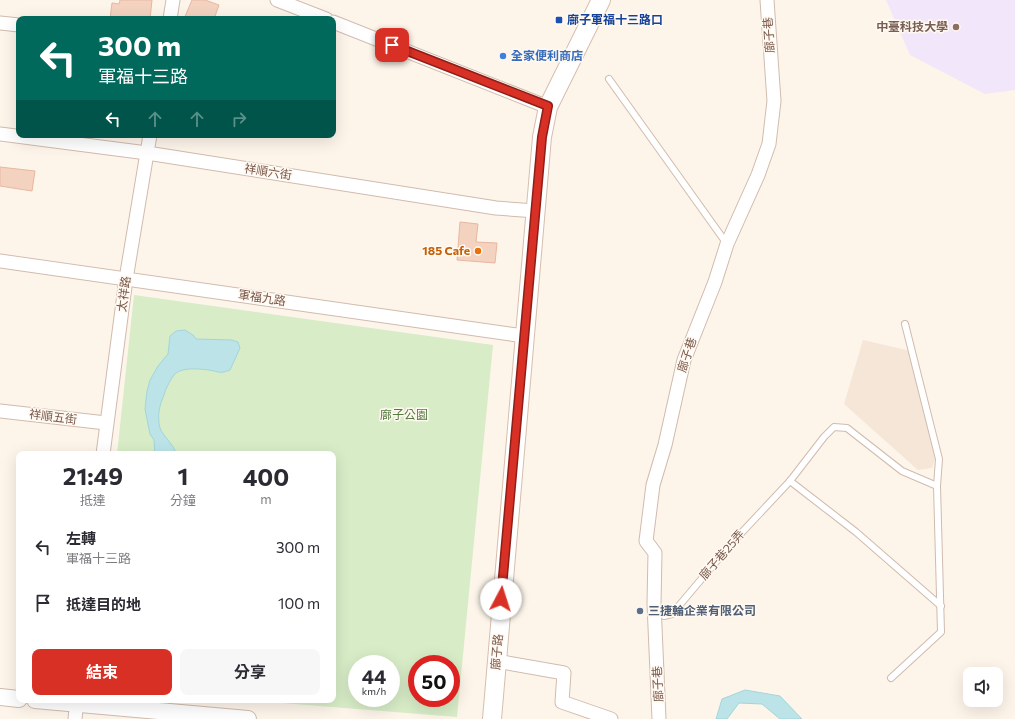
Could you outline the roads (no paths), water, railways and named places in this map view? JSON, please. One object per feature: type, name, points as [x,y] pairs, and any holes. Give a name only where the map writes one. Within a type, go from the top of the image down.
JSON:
[{"type":"main road","name":"廍子路","points":[[480,719],[530,211],[542,137],[542,104],[588,0]]},
{"type":"main road","name":"廍子路","points":[[542,104],[601,0]]},
{"type":"main road","name":"廍子路","points":[[492,719],[519,335]]},
{"type":"street","points":[[170,16],[173,0]]},
{"type":"street","points":[[277,0],[291,2],[320,16]]},
{"type":"street","name":"廍子巷","points":[[660,719],[654,604],[655,553],[646,541],[653,485],[665,446],[684,360],[715,282],[727,244],[758,175],[769,144],[774,101],[767,0]]},
{"type":"street","points":[[0,23],[16,26]]},
{"type":"street","points":[[336,23],[542,104]]},
{"type":"street","name":"祥順六街","points":[[0,134],[16,136]]},
{"type":"street","name":"祥順六街","points":[[31,138],[147,153],[496,208],[530,211]]},
{"type":"street","name":"太祥路","points":[[103,451],[126,279],[150,138]]},
{"type":"street","name":"軍福九路","points":[[0,261],[519,335]]},
{"type":"street","name":"祥順五街","points":[[0,411],[106,423]]},
{"type":"street","points":[[496,661],[564,672],[562,702],[611,719]]},
{"type":"street","points":[[0,697],[16,699]]},
{"type":"street","points":[[53,703],[76,707],[248,719]]},
{"type":"lane","points":[[609,79],[727,244]]},
{"type":"lane","points":[[891,678],[941,632],[937,486],[939,459],[905,324]]},
{"type":"lane","name":"廍子巷25弄","points":[[654,604],[664,616],[672,614],[731,544],[790,481],[824,437],[834,427],[847,428],[902,471],[937,486]]},
{"type":"lane","points":[[790,481],[856,532],[941,606]]},
{"type":"water","points":[[185,330],[196,339],[232,340],[238,342],[240,348],[230,370],[220,372],[188,369],[179,371],[174,375],[162,399],[159,420],[162,432],[175,451],[155,451],[154,440],[150,434],[145,409],[147,391],[150,380],[158,366],[168,354],[170,336],[176,331]]},
{"type":"water","points":[[745,690],[780,696],[802,719],[780,719],[762,704],[739,703],[727,719],[716,719],[722,699]]},
{"type":"place","name":"廍子軍福十三路口","points":[[559,20]]},
{"type":"place","name":"中臺科技大學","points":[[956,27]]},
{"type":"place","name":"全家便利商店","points":[[503,56]]},
{"type":"place","name":"185 Cafe","points":[[478,251]]},
{"type":"place","name":"三捷輪企業有限公司","points":[[640,611]]},
{"type":"park label","name":"廍子公園","points":[[404,415]]}]
